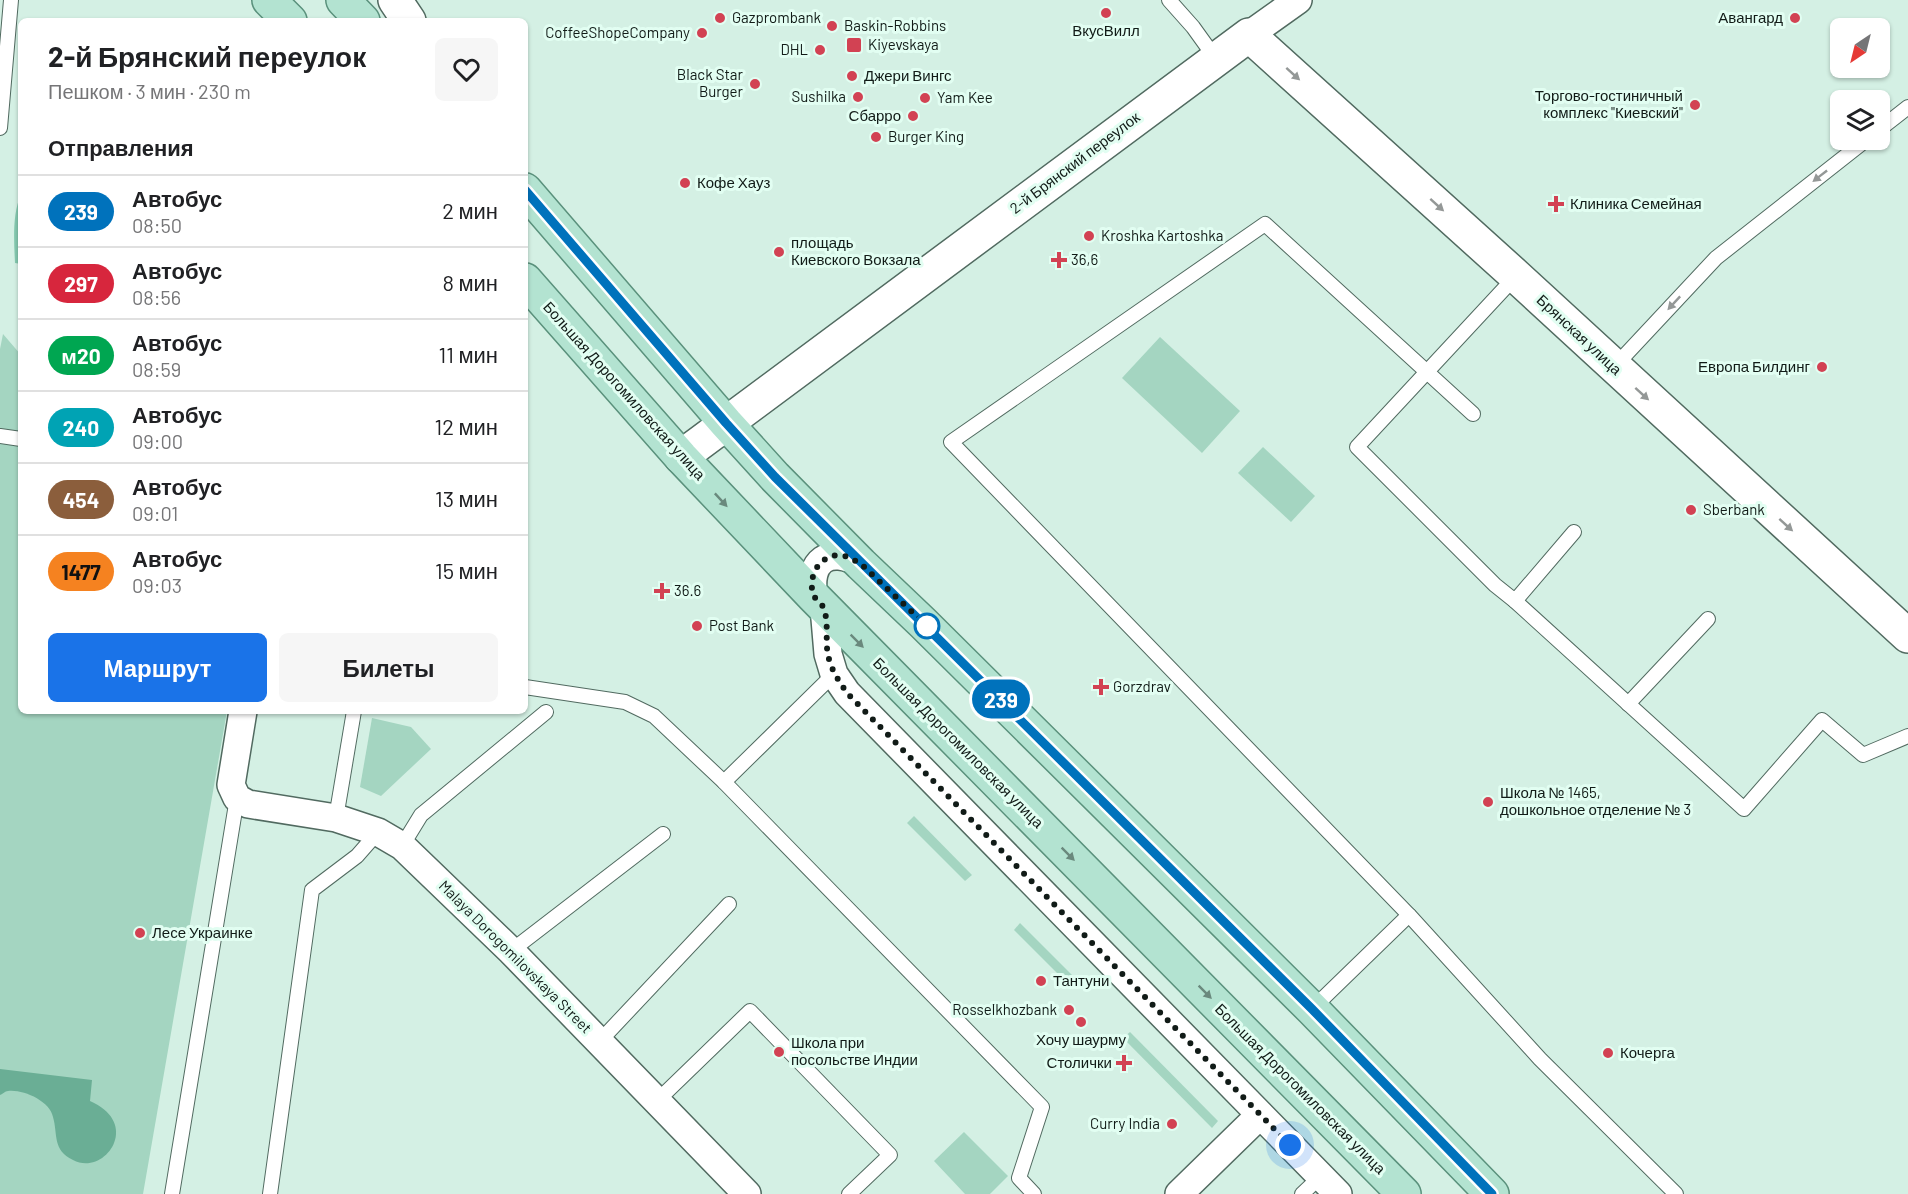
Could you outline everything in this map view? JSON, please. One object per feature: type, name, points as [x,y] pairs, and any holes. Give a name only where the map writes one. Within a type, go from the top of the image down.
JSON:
[{"type":"main road","points":[[269,0],[287,18]]},
{"type":"main road","points":[[343,0],[360,18]]},
{"type":"main road","points":[[528,192],[775,477],[1312,1009],[1492,1194]]},
{"type":"main road","name":"Большая Дорогомиловская улица","points":[[528,283],[681,457],[819,602],[1404,1194]]},
{"type":"street","points":[[395,0],[407,18]]},
{"type":"street","name":"2-й Брянский переулок","points":[[681,457],[1298,0]]},
{"type":"street","name":"Брянская улица","points":[[1249,35],[1516,276],[1908,636]]},
{"type":"street","points":[[861,564],[850,557],[839,555],[828,557],[819,563],[813,572],[811,583],[819,602],[834,674],[847,693],[865,714],[1260,1115],[1320,1188]]},
{"type":"street","points":[[237,798],[231,785],[243,714]]},
{"type":"street","name":"Malaya Dorogomilovskaya Street","points":[[237,798],[248,804],[336,818],[378,832],[402,846],[511,951],[747,1194]]},
{"type":"street","points":[[1179,1194],[1260,1115]]},
{"type":"lane","points":[[0,128],[11,0]]},
{"type":"lane","points":[[1169,0],[1193,27],[1216,59]]},
{"type":"lane","points":[[1890,121],[1908,107]]},
{"type":"lane","points":[[1614,367],[1716,258],[1853,150]]},
{"type":"lane","points":[[1473,414],[1265,224],[951,442],[1409,915],[1540,1059],[1676,1194]]},
{"type":"lane","points":[[1516,276],[1358,447],[1495,585],[1744,809],[1822,720],[1863,755],[1908,736]]},
{"type":"lane","points":[[0,436],[18,439]]},
{"type":"lane","points":[[1515,601],[1574,532]]},
{"type":"lane","points":[[1628,704],[1708,619]]},
{"type":"lane","points":[[724,782],[834,674]]},
{"type":"lane","points":[[528,687],[625,702],[654,716],[724,782],[1042,1107],[1019,1178],[1034,1194]]},
{"type":"lane","points":[[402,846],[422,815],[546,712]]},
{"type":"lane","points":[[336,818],[353,714]]},
{"type":"lane","points":[[172,1194],[237,798]]},
{"type":"lane","points":[[270,1194],[312,890],[357,855],[378,832]]},
{"type":"lane","points":[[511,951],[663,834]]},
{"type":"lane","points":[[599,1042],[729,904]]},
{"type":"lane","points":[[1312,1009],[1409,915]]},
{"type":"lane","points":[[657,1101],[750,1011],[890,1155],[849,1194]]},
{"type":"shaded area","points":[[18,202],[18,264],[15,263],[14,237]]},
{"type":"shaded area","points":[[3,334],[18,352],[18,714],[226,714],[143,1194],[0,1194],[0,349]]},
{"type":"shaded area","points":[[1160,337],[1240,411],[1202,453],[1122,378]]},
{"type":"shaded area","points":[[1263,447],[1315,496],[1291,522],[1238,473]]},
{"type":"shaded area","points":[[372,718],[411,727],[431,749],[381,796],[360,787]]},
{"type":"shaded area","points":[[914,816],[972,875],[965,881],[907,823]]},
{"type":"shaded area","points":[[1020,923],[1074,977],[1067,983],[1014,930]]},
{"type":"shaded area","points":[[1130,1032],[1218,1121],[1212,1128],[1123,1038]]},
{"type":"shaded area","points":[[0,1069],[92,1080],[90,1101],[106,1111],[114,1122],[116,1134],[113,1146],[106,1155],[96,1161],[85,1163],[66,1156],[57,1141],[53,1117],[47,1106],[35,1097],[21,1092],[7,1091],[0,1095]]},
{"type":"shaded area","points":[[964,1132],[1008,1176],[990,1194],[965,1194],[934,1161]]},
{"type":"bus line","name":"239","points":[[528,193],[775,477],[1312,1009],[1492,1194]]},
{"type":"place","name":"ВкусВилл","points":[[1106,13]]},
{"type":"place","name":"Gazprombank","points":[[720,18]]},
{"type":"place","name":"Авангард","points":[[1795,18]]},
{"type":"place","name":"Baskin-Robbins","points":[[832,26]]},
{"type":"place","name":"CoffeeShopeCompany","points":[[702,33]]},
{"type":"place","name":"Kiyevskaya","points":[[854,45]]},
{"type":"place","name":"DHL","points":[[820,50]]},
{"type":"place","name":"Джери Вингс","points":[[852,76]]},
{"type":"place","name":"Black Star Burger","points":[[755,84]]},
{"type":"place","name":"Sushilka","points":[[858,97]]},
{"type":"place","name":"Yam Kee","points":[[925,98]]},
{"type":"place","name":"Торгово-гостиничный комплекс \"Киевский\"","points":[[1695,105]]},
{"type":"place","name":"Сбарро","points":[[913,116]]},
{"type":"place","name":"Burger King","points":[[876,137]]},
{"type":"place","name":"Кофе Хауз","points":[[685,183]]},
{"type":"place","name":"Клиника Семейная","points":[[1556,204]]},
{"type":"place","name":"Kroshka Kartoshka","points":[[1089,236]]},
{"type":"place","name":"площадь Киевского Вокзала","points":[[779,252]]},
{"type":"place","name":"36,6","points":[[1059,260]]},
{"type":"place","name":"Европа Билдинг","points":[[1822,367]]},
{"type":"place","name":"Sberbank","points":[[1691,510]]},
{"type":"place","name":"36.6","points":[[662,591]]},
{"type":"place","name":"Post Bank","points":[[697,626]]},
{"type":"place","name":"Gorzdrav","points":[[1101,687]]},
{"type":"place","name":"Школа № 1465, дошкольное отделение № 3","points":[[1488,802]]},
{"type":"place","name":"Лесе Украинке","points":[[140,933]]},
{"type":"place","name":"Тантуни","points":[[1041,981]]},
{"type":"place","name":"Rosselkhozbank","points":[[1069,1010]]},
{"type":"place","name":"Хочу шаурму","points":[[1081,1022]]},
{"type":"place","name":"Школа при посольстве Индии","points":[[779,1052]]},
{"type":"place","name":"Кочерга","points":[[1608,1053]]},
{"type":"place","name":"Столички","points":[[1124,1063]]},
{"type":"place","name":"Curry India","points":[[1172,1124]]},
{"type":"route","points":[[927,626],[861,564],[850,557],[839,555],[828,557],[819,563],[813,572],[811,583],[814,597],[824,607],[828,654],[834,674],[847,693],[865,714],[1290,1145]]}]
